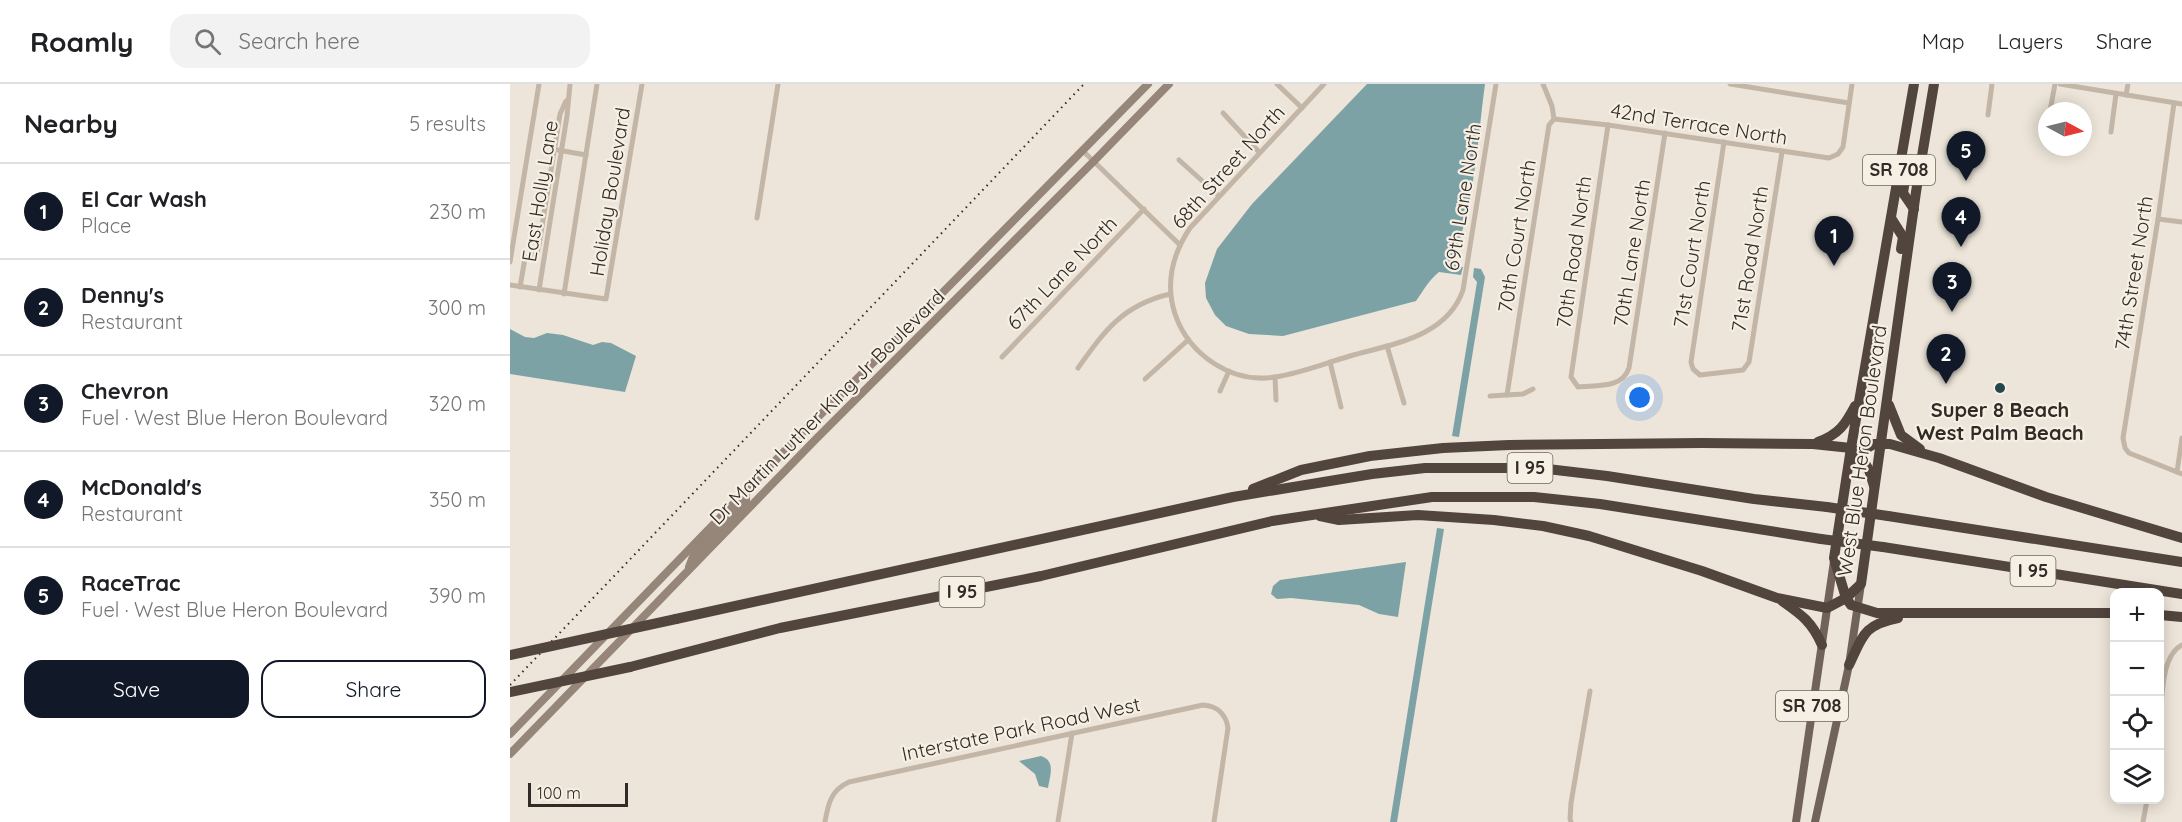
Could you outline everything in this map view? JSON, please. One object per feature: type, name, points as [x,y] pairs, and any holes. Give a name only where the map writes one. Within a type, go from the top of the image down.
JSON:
[{"type":"highway","name":"West Blue Heron Boulevard","points":[[1834,558],[1847,472],[1855,450],[1860,394],[1914,84]]},
{"type":"highway","name":"West Blue Heron Boulevard","points":[[1861,584],[1934,84]]},
{"type":"highway","points":[[1906,128],[1909,149],[1903,193],[1914,209]]},
{"type":"highway","points":[[1891,218],[1903,237],[1896,288],[1902,294]]},
{"type":"highway","points":[[1813,444],[1834,435],[1842,427],[1860,394]]},
{"type":"highway","points":[[1888,400],[1901,435],[1914,446],[1939,458]]},
{"type":"highway","points":[[1233,497],[1301,470],[1370,456],[1443,448],[1509,445],[1813,444],[1855,450],[1882,442],[1939,458],[2046,496],[2182,538]]},
{"type":"highway","points":[[1855,450],[1869,470],[1875,488]]},
{"type":"highway","name":"I 95","points":[[510,655],[1233,497],[1372,474],[1425,468],[1539,468],[1596,475],[1888,516],[2182,562]]},
{"type":"highway","name":"I 95","points":[[510,692],[630,668],[780,628],[1041,576],[1272,521],[1432,497],[1534,497],[1599,504],[2182,594]]},
{"type":"highway","points":[[1314,514],[1339,520],[1418,515],[1543,526],[1590,536],[1777,597],[1827,608],[1846,598],[1861,584]]},
{"type":"highway","points":[[1834,558],[1846,598],[1859,608],[1877,613],[2110,613]]},
{"type":"highway","points":[[1777,597],[1813,626],[1822,645]]},
{"type":"highway","points":[[1849,665],[1863,635],[1870,627],[1885,621],[1919,614]]},
{"type":"highway","points":[[2164,615],[2182,617]]},
{"type":"main road","name":"Dr Martin Luther King Jr Boulevard","points":[[510,734],[746,490],[1148,84]]},
{"type":"main road","name":"Dr Martin Luther King Jr Boulevard","points":[[510,754],[816,439],[1169,84]]},
{"type":"main road","points":[[688,571],[694,554],[746,502],[746,490]]},
{"type":"main road","name":"West Blue Heron Boulevard","points":[[1796,822],[1834,558]]},
{"type":"main road","name":"West Blue Heron Boulevard","points":[[1815,822],[1849,665],[1861,584]]},
{"type":"street","points":[[510,262],[538,84]]},
{"type":"street","name":"East Holly Lane","points":[[520,286],[525,258],[537,253],[570,84]]},
{"type":"street","points":[[510,285],[564,294],[597,84]]},
{"type":"street","name":"Holiday Boulevard","points":[[564,294],[606,299],[609,293],[642,84]]},
{"type":"street","points":[[757,218],[778,84]]},
{"type":"street","points":[[1277,84],[1302,108]]},
{"type":"street","name":"68th Street North","points":[[1170,294],[1170,275],[1180,245],[1190,228],[1324,84]]},
{"type":"street","name":"69th Lane North","points":[[1388,346],[1430,330],[1452,312],[1463,290],[1496,84]]},
{"type":"street","points":[[1543,84],[1552,106],[1554,119]]},
{"type":"street","points":[[1730,84],[1849,103],[1852,84]]},
{"type":"street","points":[[1988,116],[1992,84]]},
{"type":"street","points":[[2052,102],[2055,84]]},
{"type":"street","points":[[2060,84],[2182,104]]},
{"type":"street","points":[[2126,94],[2128,84]]},
{"type":"street","points":[[2111,132],[2116,94]]},
{"type":"street","name":"42nd Terrace North","points":[[1554,119],[1608,124],[1824,159],[1838,154],[1843,147],[1849,103]]},
{"type":"street","name":"74th Street North","points":[[2174,103],[2123,438],[2128,453],[2179,473]]},
{"type":"street","points":[[1223,113],[1259,152]]},
{"type":"street","name":"70th Court North","points":[[1507,396],[1549,125],[1554,119]]},
{"type":"street","name":"70th Road North","points":[[1608,124],[1571,377],[1578,387],[1614,384],[1625,377]]},
{"type":"street","name":"70th Lane North","points":[[1625,377],[1629,368],[1665,133]]},
{"type":"street","name":"71st Court North","points":[[1724,142],[1691,362],[1693,369],[1700,375],[1743,370]]},
{"type":"street","points":[[558,150],[586,155]]},
{"type":"street","name":"East Holly Lane","points":[[539,290],[558,150]]},
{"type":"street","points":[[1083,151],[1180,245]]},
{"type":"street","name":"71st Road North","points":[[1743,370],[1749,362],[1782,152]]},
{"type":"street","points":[[1179,159],[1219,196]]},
{"type":"street","name":"67th Lane North","points":[[1002,357],[1144,209]]},
{"type":"street","points":[[2158,219],[2182,222]]},
{"type":"street","points":[[1078,368],[1106,333],[1129,310],[1150,298],[1170,294],[1178,322],[1188,340],[1203,357],[1229,371],[1275,377],[1388,346],[1404,403]]},
{"type":"street","points":[[1145,379],[1188,340]]},
{"type":"street","points":[[1330,362],[1341,406]]},
{"type":"street","points":[[1220,391],[1229,371]]},
{"type":"street","points":[[1275,377],[1276,400]]},
{"type":"street","points":[[1490,396],[1523,394],[1533,389]]},
{"type":"street","points":[[2179,473],[2182,438]]},
{"type":"street","points":[[2163,696],[2168,663],[2174,649],[2182,645]]},
{"type":"street","points":[[1572,822],[1570,819],[1571,802],[1590,691]]},
{"type":"street","name":"Interstate Park Road West","points":[[825,822],[828,803],[832,795],[849,782],[1198,705],[1208,705],[1220,711],[1226,719],[1228,732],[1214,822]]},
{"type":"street","points":[[1058,822],[1072,733]]},
{"type":"street","points":[[2143,822],[2145,804]]},
{"type":"water","points":[[1367,84],[1485,84],[1466,218],[1452,261],[1463,267],[1461,275],[1439,272],[1416,301],[1283,336],[1249,334],[1226,326],[1215,315],[1206,298],[1205,283],[1217,249],[1252,204]]},
{"type":"water","points":[[1474,268],[1481,269],[1485,277],[1459,437],[1452,436],[1477,282],[1473,277]]},
{"type":"water","points":[[510,329],[525,337],[534,338],[547,333],[563,335],[593,345],[602,342],[611,343],[636,356],[625,392],[510,374]]},
{"type":"water","points":[[1437,528],[1444,529],[1397,822],[1390,822]]},
{"type":"water","points":[[1406,562],[1398,617],[1379,614],[1359,605],[1291,598],[1277,599],[1271,594],[1273,586],[1280,580]]},
{"type":"water","points":[[1041,756],[1049,761],[1050,765],[1048,788],[1039,786],[1035,774],[1019,761]]},
{"type":"railway","points":[[510,685],[1084,84]]},
{"type":"place","name":"RaceTrac","points":[[1966,181]]},
{"type":"place","name":"McDonald's","points":[[1961,247]]},
{"type":"place","name":"El Car Wash","points":[[1834,266]]},
{"type":"place","name":"Chevron","points":[[1952,312]]},
{"type":"place","name":"Denny's","points":[[1946,384]]},
{"type":"place","name":"Super 8 Beach West Palm Beach","points":[[2000,388]]}]
